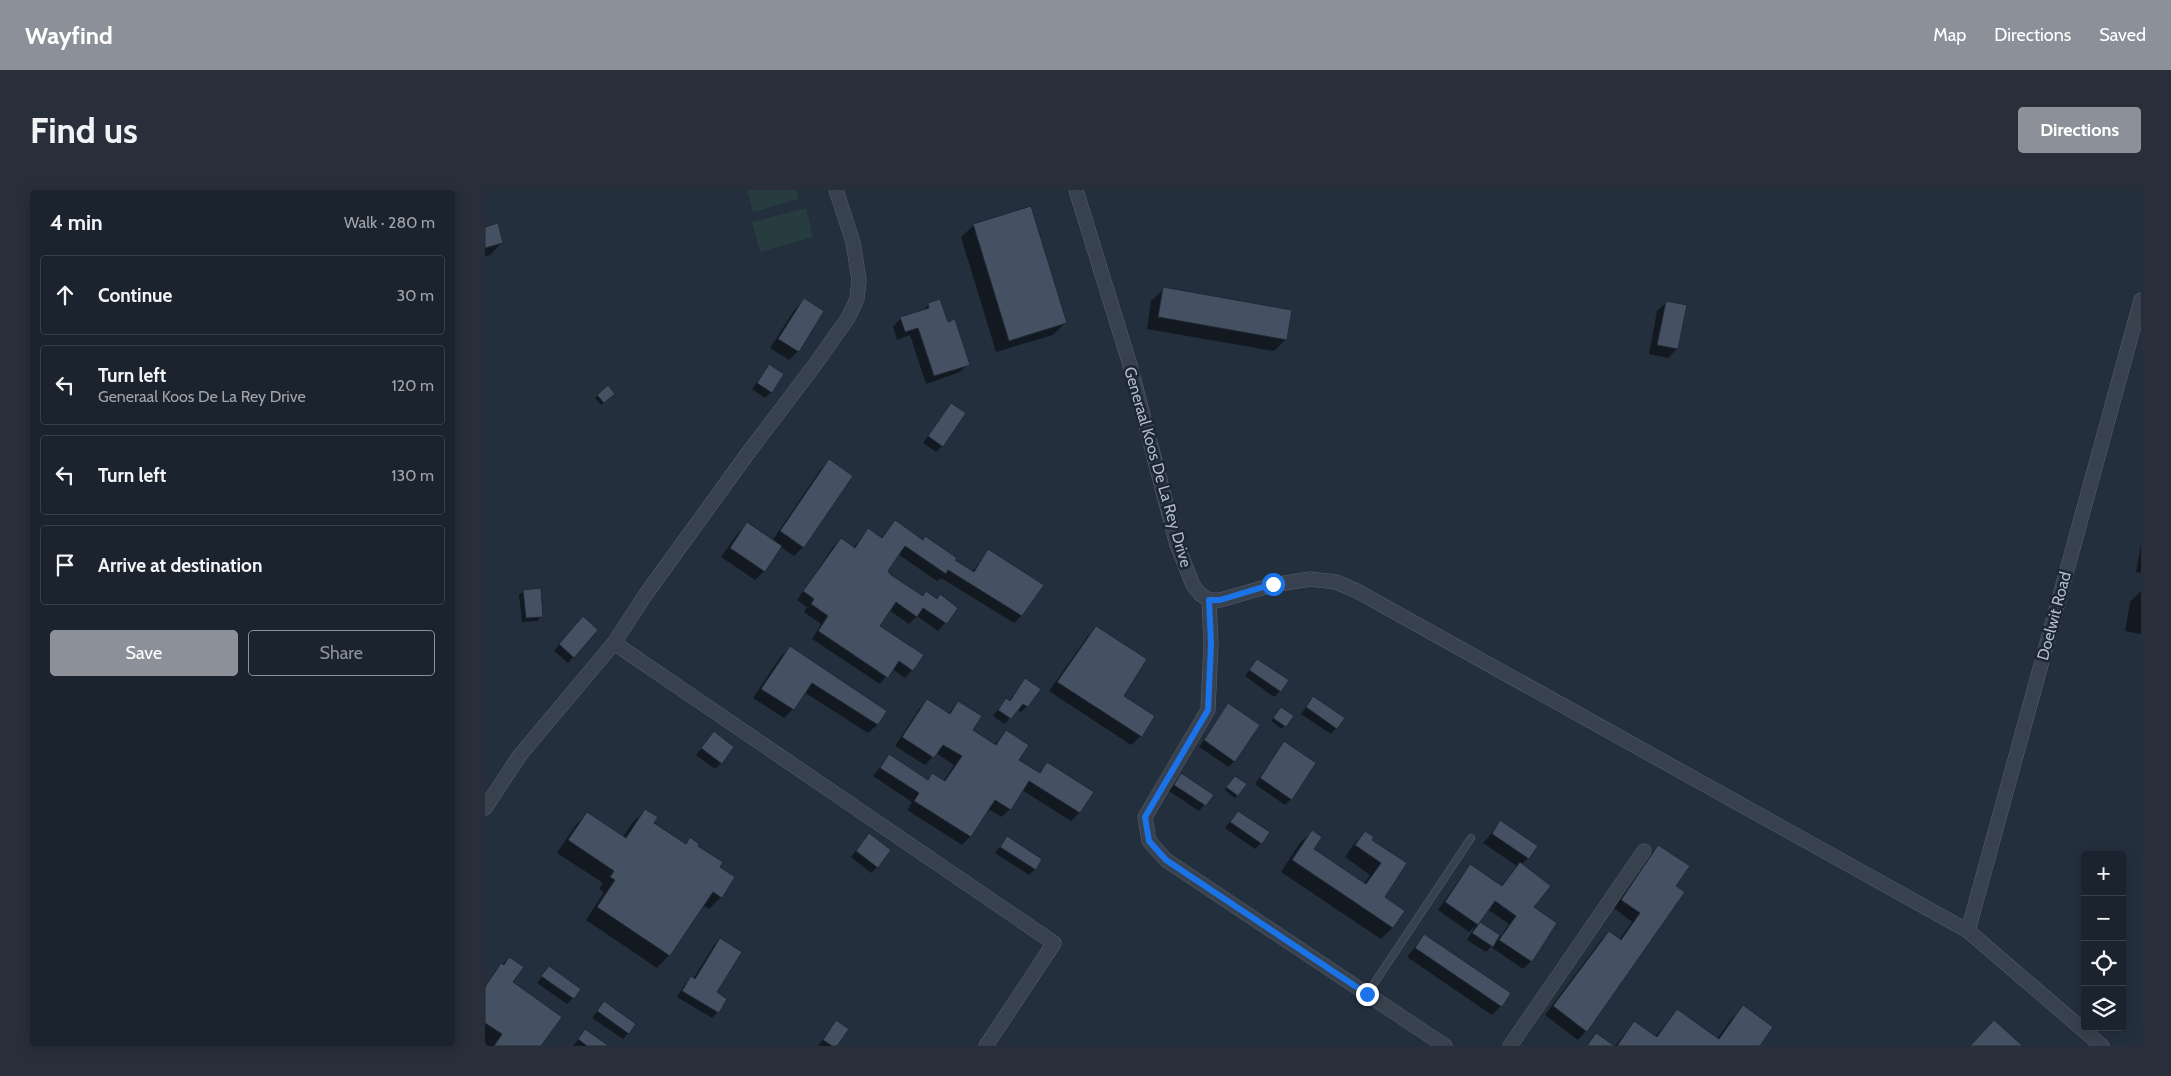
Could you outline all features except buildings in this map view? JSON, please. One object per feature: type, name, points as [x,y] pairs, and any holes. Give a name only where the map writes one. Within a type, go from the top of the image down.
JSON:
[{"type":"street","points":[[485,808],[520,755],[614,643],[646,594],[748,452],[848,318],[857,299],[859,280],[853,242],[836,190]]},
{"type":"street","name":"Generaal Koos De La Rey Drive","points":[[1076,190],[1130,365],[1177,545],[1193,585],[1200,594],[1209,600]]},
{"type":"street","name":"Doelwit Road","points":[[1968,931],[2141,300]]},
{"type":"street","points":[[1445,1046],[1166,860],[1149,841],[1145,817],[1208,710],[1211,644],[1209,600],[1220,600],[1273,584],[1310,579],[1336,582],[1357,591],[1968,931],[2102,1046]]},
{"type":"street","points":[[614,643],[1054,943],[986,1046]]},
{"type":"street","points":[[1510,1046],[1644,851]]},
{"type":"lane","points":[[1367,994],[1471,838]]},
{"type":"green space","points":[[747,190],[796,190],[799,199],[753,212]]},
{"type":"green space","points":[[806,208],[813,237],[760,252],[752,222]]},
{"type":"route","points":[[1273,584],[1220,600],[1209,600],[1211,644],[1208,710],[1145,817],[1149,841],[1166,860],[1367,994]]}]
